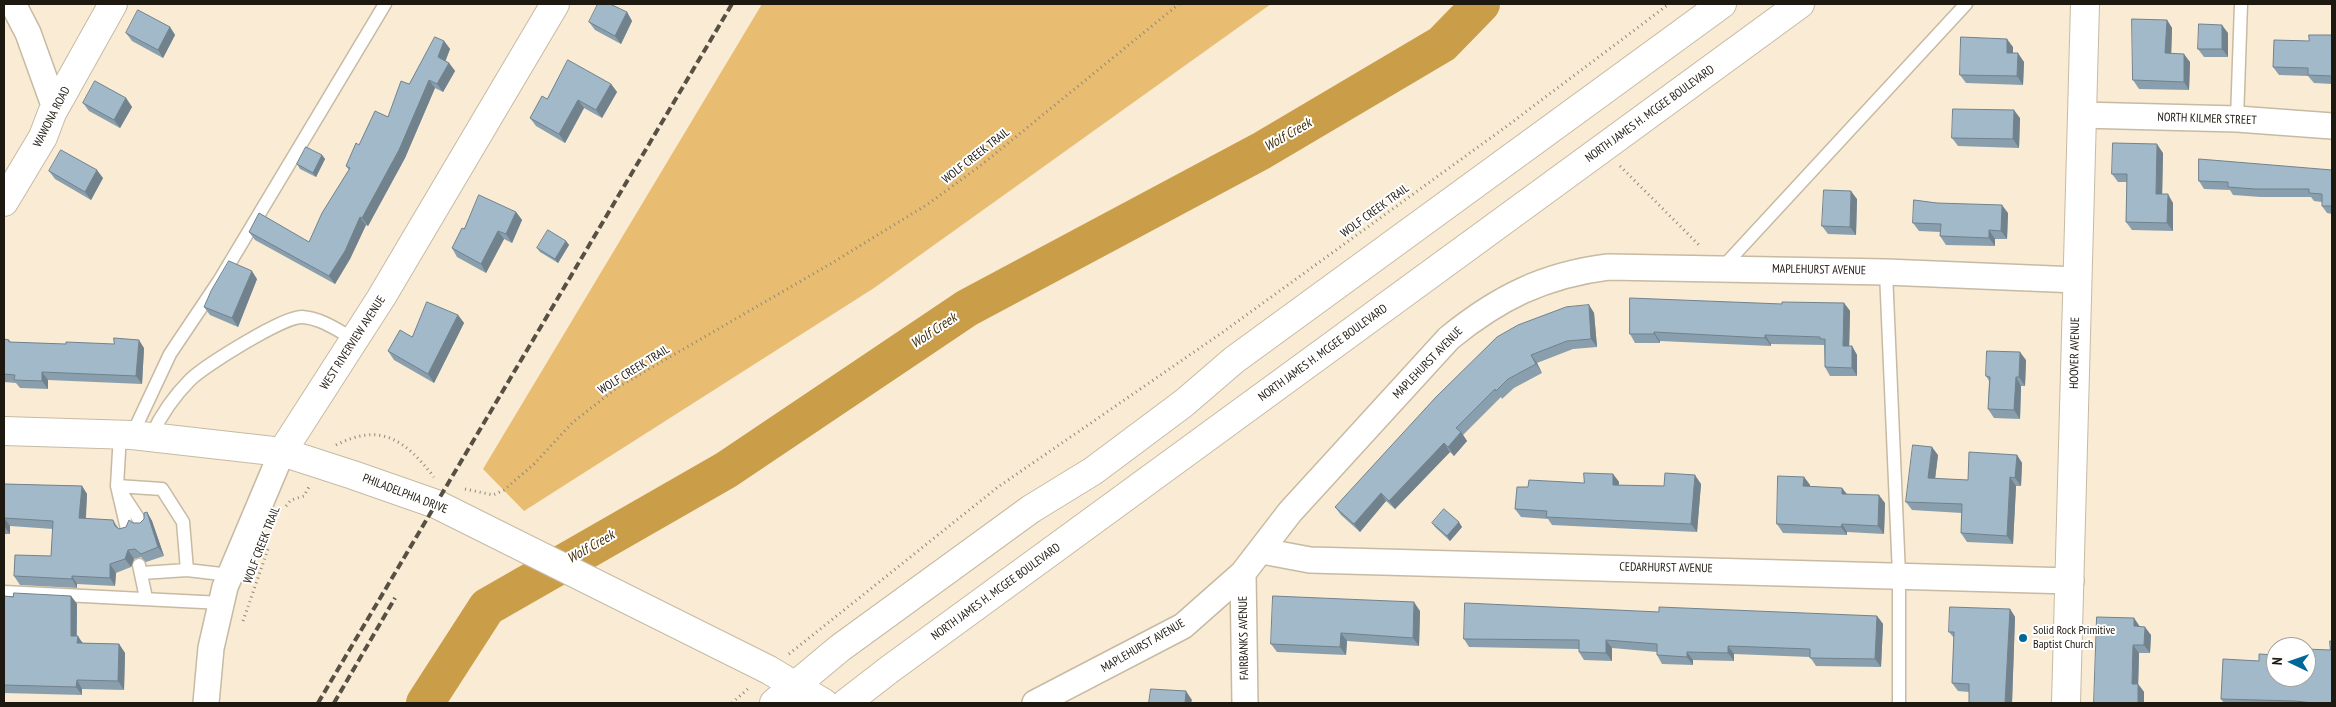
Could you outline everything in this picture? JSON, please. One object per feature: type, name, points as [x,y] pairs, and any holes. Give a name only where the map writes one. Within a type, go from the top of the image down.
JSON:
[{"type":"main road","name":"WAWONA ROAD","points":[[4,202],[43,137],[55,108],[112,4]]},
{"type":"main road","name":"WEST RIVERVIEW AVENUE","points":[[282,452],[386,290],[555,4]]},
{"type":"main road","points":[[784,694],[840,648],[1023,514],[1093,471],[1184,403],[1234,360],[1722,4]]},
{"type":"main road","name":"NORTH JAMES H. MCGEE BOULEVARD","points":[[846,703],[898,663],[1800,4]]},
{"type":"main road","name":"HOOVER AVENUE","points":[[2066,703],[2071,580],[2085,4]]},
{"type":"main road","name":"PHILADELPHIA DRIVE","points":[[4,431],[134,435],[282,452],[322,465],[436,504],[769,670],[784,694],[824,703]]},
{"type":"street","points":[[13,4],[28,33],[55,108]]},
{"type":"street","name":"NORTH KILMER STREET","points":[[2081,115],[2237,119],[2332,126]]},
{"type":"street","name":"MAPLEHURST AVENUE","points":[[1034,703],[1183,626],[1243,573],[1262,551],[1290,512],[1449,338],[1477,315],[1504,298],[1539,282],[1608,267],[1886,272],[2077,280]]},
{"type":"street","name":"WEST RIVERVIEW AVENUE","points":[[206,703],[212,648],[230,575],[282,452]]},
{"type":"street","name":"CEDARHURST AVENUE","points":[[1262,551],[1310,560],[2071,580]]},
{"type":"street","name":"FAIRBANKS AVENUE","points":[[1243,573],[1245,703]]},
{"type":"lane","points":[[127,529],[117,486],[134,435],[170,354],[219,280],[385,4]]},
{"type":"lane","points":[[1722,268],[1966,4]]},
{"type":"lane","points":[[2237,119],[2241,4]]},
{"type":"lane","points":[[1886,272],[1899,575],[1899,703]]},
{"type":"lane","points":[[134,435],[163,412],[192,378],[244,344],[291,318],[303,317],[317,320],[355,340]]},
{"type":"lane","points":[[117,486],[142,524]]},
{"type":"lane","points":[[117,486],[162,490],[183,522],[187,570]]},
{"type":"lane","points":[[146,598],[140,569],[156,565],[230,575]]},
{"type":"lane","points":[[4,592],[222,603]]},
{"type":"path","name":"WOLF CREEK TRAIL","points":[[462,488],[487,495],[493,495],[504,490],[534,464],[572,423],[618,387],[832,263],[928,204],[980,166],[1179,4]]},
{"type":"path","name":"WOLF CREEK TRAIL","points":[[732,703],[769,670],[998,487],[1223,332],[1507,126],[1669,4]]},
{"type":"path","points":[[1602,149],[1722,268]]},
{"type":"path","name":"WOLF CREEK TRAIL","points":[[284,508],[291,500],[304,496],[332,446],[347,439],[378,434],[392,437],[434,477],[441,480]]},
{"type":"path","name":"WOLF CREEK TRAIL","points":[[241,626],[271,542]]},
{"type":"shaded area","points":[[762,4],[1271,4],[874,288],[524,511],[483,469]]},
{"type":"building","points":[[598,4],[610,4],[627,12],[615,36],[589,22]]},
{"type":"building","points":[[138,10],[170,27],[158,50],[126,33]]},
{"type":"building","points":[[2132,19],[2167,20],[2165,53],[2184,54],[2184,82],[2133,80]]},
{"type":"building","points":[[2199,24],[2222,25],[2222,49],[2198,49]]},
{"type":"building","points":[[2309,35],[2332,35],[2332,76],[2308,75],[2308,68],[2273,67],[2274,40],[2309,41]]},
{"type":"building","points":[[435,37],[444,41],[438,57],[449,63],[437,84],[429,80],[399,150],[362,218],[360,217],[345,251],[329,276],[249,232],[259,213],[309,242],[322,213],[350,168],[346,166],[356,143],[359,145],[375,111],[388,117],[401,81],[409,84]]},
{"type":"building","points":[[1961,37],[2007,39],[2007,53],[2018,53],[2017,76],[1960,75]]},
{"type":"building","points":[[568,60],[611,84],[596,110],[578,100],[559,134],[530,118],[542,96],[547,99]]},
{"type":"building","points":[[95,81],[126,98],[114,120],[83,103]]},
{"type":"building","points":[[1953,109],[2014,110],[2013,139],[1952,138]]},
{"type":"building","points":[[2113,143],[2157,144],[2156,194],[2168,194],[2167,223],[2126,222],[2127,174],[2112,174]]},
{"type":"building","points":[[306,147],[322,155],[313,173],[297,164]]},
{"type":"building","points":[[61,150],[97,170],[85,192],[49,171]]},
{"type":"building","points":[[2199,159],[2332,170],[2332,206],[2322,206],[2322,194],[2309,193],[2309,189],[2255,189],[2228,187],[2228,182],[2199,181]]},
{"type":"building","points":[[1824,190],[1851,191],[1850,227],[1822,226]]},
{"type":"building","points":[[479,195],[516,212],[506,234],[498,231],[481,264],[452,248],[462,228],[464,229]]},
{"type":"building","points":[[1914,200],[1937,203],[2002,205],[2001,231],[1989,230],[1989,238],[1940,236],[1941,224],[1913,223]]},
{"type":"building","points":[[548,230],[566,241],[555,259],[537,248]]},
{"type":"building","points":[[229,261],[252,271],[232,318],[204,307]]},
{"type":"building","points":[[1630,298],[1782,304],[1782,302],[1844,303],[1843,346],[1852,346],[1852,368],[1825,367],[1825,339],[1820,339],[1820,337],[1765,335],[1765,338],[1654,332],[1654,334],[1630,334]]},
{"type":"building","points":[[427,302],[458,315],[428,374],[388,351],[400,330],[412,337]]},
{"type":"building","points":[[1589,305],[1591,339],[1567,341],[1531,355],[1536,364],[1508,379],[1496,391],[1495,389],[1456,428],[1461,432],[1448,447],[1444,443],[1389,501],[1381,493],[1354,524],[1335,507],[1436,397],[1497,337],[1518,325],[1566,307]]},
{"type":"building","points":[[114,338],[139,340],[136,376],[42,372],[42,381],[14,380],[15,375],[4,374],[4,339],[9,340],[9,342],[114,344]]},
{"type":"building","points":[[1987,351],[2020,352],[2019,377],[2016,377],[2014,410],[1988,409],[1990,377],[1986,376]]},
{"type":"building","points":[[1913,445],[1932,447],[1928,478],[1968,480],[1969,452],[2017,455],[2015,478],[2010,477],[2007,536],[1961,533],[1962,504],[1906,502]]},
{"type":"building","points":[[1584,473],[1613,474],[1613,485],[1664,486],[1665,473],[1695,475],[1691,524],[1546,517],[1547,511],[1515,509],[1517,487],[1528,487],[1529,480],[1584,483]]},
{"type":"building","points":[[1778,476],[1804,477],[1803,486],[1842,488],[1842,494],[1879,495],[1878,526],[1842,524],[1841,527],[1777,524]]},
{"type":"building","points":[[4,484],[82,486],[79,518],[113,520],[115,526],[119,529],[126,527],[129,520],[133,523],[140,523],[144,519],[144,513],[147,512],[158,547],[141,554],[135,549],[128,550],[125,559],[110,564],[110,578],[72,576],[72,579],[14,576],[15,555],[51,556],[53,521],[4,518]]},
{"type":"building","points":[[1444,509],[1459,522],[1447,536],[1432,523]]},
{"type":"building","points":[[14,593],[71,596],[71,636],[78,636],[77,643],[119,644],[118,681],[77,680],[76,687],[4,685],[4,596],[13,597]]},
{"type":"building","points":[[1273,596],[1414,602],[1413,638],[1341,633],[1340,647],[1271,644]]},
{"type":"building","points":[[1465,603],[1659,612],[1659,607],[1877,616],[1875,659],[1810,658],[1810,649],[1728,646],[1728,653],[1687,652],[1687,657],[1657,655],[1657,644],[1606,640],[1606,653],[1579,652],[1579,640],[1464,639]]},
{"type":"building","points":[[1950,607],[2010,609],[2005,703],[1969,703],[1969,684],[1952,683],[1954,632],[1949,632]]},
{"type":"building","points":[[2097,617],[2134,618],[2134,626],[2145,627],[2144,645],[2133,645],[2132,684],[2138,684],[2138,703],[2094,703]]},
{"type":"building","points":[[2330,641],[2332,641],[2332,703],[2221,699],[2223,659],[2259,661],[2259,654],[2266,654],[2266,687],[2316,687],[2316,649],[2330,650]]},
{"type":"building","points":[[1151,689],[1186,691],[1185,703],[1149,703]]},
{"type":"waterway","name":"Wolf Creek","points":[[425,703],[487,607],[726,470],[967,308],[1261,151],[1442,44],[1481,4]]},
{"type":"railway","points":[[318,703],[732,4]]},
{"type":"railway","points":[[334,703],[395,598]]},
{"type":"place","name":"Solid Rock Primitive Baptist Church","points":[[2023,638]]}]
